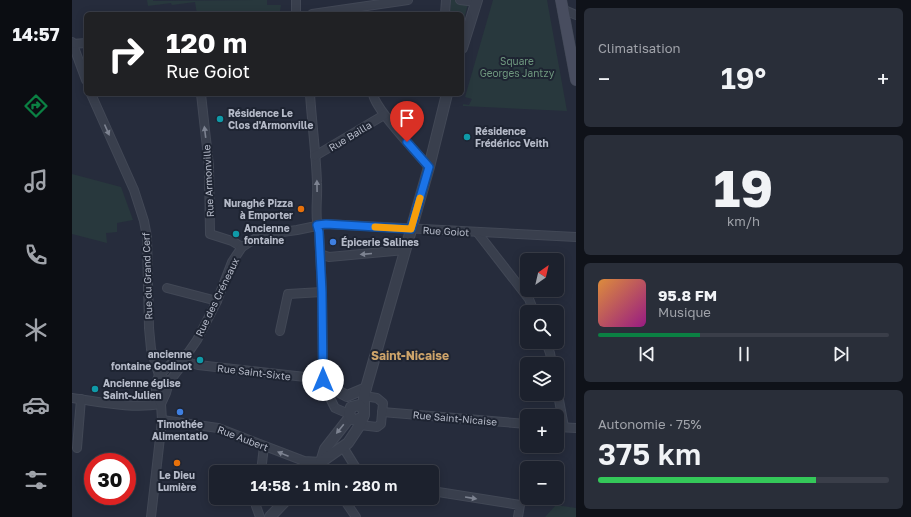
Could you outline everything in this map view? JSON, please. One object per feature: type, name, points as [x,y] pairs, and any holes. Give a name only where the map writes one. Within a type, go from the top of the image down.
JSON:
[{"type":"main road","points":[[562,5],[576,80]]},
{"type":"street","points":[[296,0],[296,12]]},
{"type":"street","points":[[344,12],[360,11],[408,0]]},
{"type":"street","points":[[445,12],[446,0]]},
{"type":"street","points":[[460,0],[477,1],[464,42]]},
{"type":"street","points":[[562,5],[576,15]]},
{"type":"street","points":[[84,43],[72,43],[84,75]]},
{"type":"street","name":"Rue du Grand Cerf","points":[[92,96],[134,190],[144,221],[151,349],[159,375]]},
{"type":"street","name":"Rue Armonville","points":[[201,96],[210,166],[210,234],[232,240],[242,247]]},
{"type":"street","points":[[310,96],[317,185],[317,225],[319,232],[322,292],[323,380],[324,386],[335,408],[351,412],[356,420],[362,417]]},
{"type":"street","points":[[372,96],[384,115],[429,167]]},
{"type":"street","points":[[318,465],[348,443],[362,417],[365,392],[429,167],[447,96]]},
{"type":"street","name":"Rue Bailla","points":[[315,156],[384,115]]},
{"type":"street","name":"Rue Goiot","points":[[317,225],[326,224],[576,237]]},
{"type":"street","name":"Rue des Créneaux","points":[[188,353],[217,301],[232,262],[242,247],[262,235],[297,230],[317,225]]},
{"type":"street","points":[[477,232],[529,299],[531,305]]},
{"type":"street","points":[[320,254],[329,257],[405,250]]},
{"type":"street","points":[[167,288],[217,301]]},
{"type":"street","points":[[280,331],[288,294],[322,292]]},
{"type":"street","points":[[72,398],[147,407],[160,404],[166,393],[169,382],[188,358],[188,353]]},
{"type":"street","points":[[151,517],[162,420],[160,404],[156,394],[156,383],[159,375],[173,362],[188,353]]},
{"type":"street","name":"Rue Saint-Sixte","points":[[185,362],[198,365],[323,380]]},
{"type":"street","points":[[159,375],[169,382]]},
{"type":"street","points":[[323,380],[326,385],[347,396],[365,392],[383,403],[381,424],[377,427],[362,417],[359,405],[351,412]]},
{"type":"street","points":[[321,462],[325,449],[365,392]]},
{"type":"street","points":[[77,448],[81,399]]},
{"type":"street","name":"Rue Saint-Nicaise","points":[[382,412],[520,423]]},
{"type":"street","name":"Rue Aubert","points":[[162,420],[218,428],[304,462],[321,462]]},
{"type":"street","points":[[564,427],[576,428]]},
{"type":"street","points":[[262,465],[264,446]]},
{"type":"street","points":[[343,447],[352,465]]},
{"type":"street","points":[[439,492],[520,506],[518,517]]},
{"type":"street","points":[[256,505],[260,517]]},
{"type":"street","points":[[270,517],[281,505]]},
{"type":"street","points":[[348,505],[356,517]]},
{"type":"green space","points":[[147,0],[267,0],[267,5],[281,5],[280,11],[273,12],[197,12],[195,2],[148,6]]},
{"type":"green space","points":[[451,0],[469,0],[464,19],[464,12],[450,12]]},
{"type":"green space","name":"Square Georges Jantzy","points":[[493,0],[547,0],[567,111],[463,106],[463,104],[469,105],[472,99],[465,97]]},
{"type":"green space","points":[[72,174],[121,187],[133,220],[117,223],[117,232],[106,233],[107,243],[72,234]]},
{"type":"green space","points":[[556,505],[576,508],[576,517],[545,517]]},
{"type":"slow traffic","points":[[375,227],[411,229],[420,198]]},
{"type":"place","name":"Résidence Le Clos d'Armonville","points":[[220,119]]},
{"type":"place","name":"Résidence Frédéricc Veith","points":[[467,137]]},
{"type":"place","name":"Nuraghé Pizza à Emporter","points":[[301,209]]},
{"type":"place","name":"Ancienne fontaine","points":[[236,234]]},
{"type":"place","name":"Épicerie Salines","points":[[333,242]]},
{"type":"place","name":"ancienne fontaine Godinot","points":[[200,360]]},
{"type":"place","name":"Ancienne église Saint-Julien","points":[[95,389]]},
{"type":"place","name":"Timothée Alimentatio","points":[[180,412]]},
{"type":"place","name":"Le Dieu Lumière","points":[[177,463]]},
{"type":"district","name":"Saint-Nicaise","points":[[410,355]]},
{"type":"route","points":[[323,380],[322,292],[319,232],[317,225],[326,224],[411,229],[429,167],[407,142]]}]
